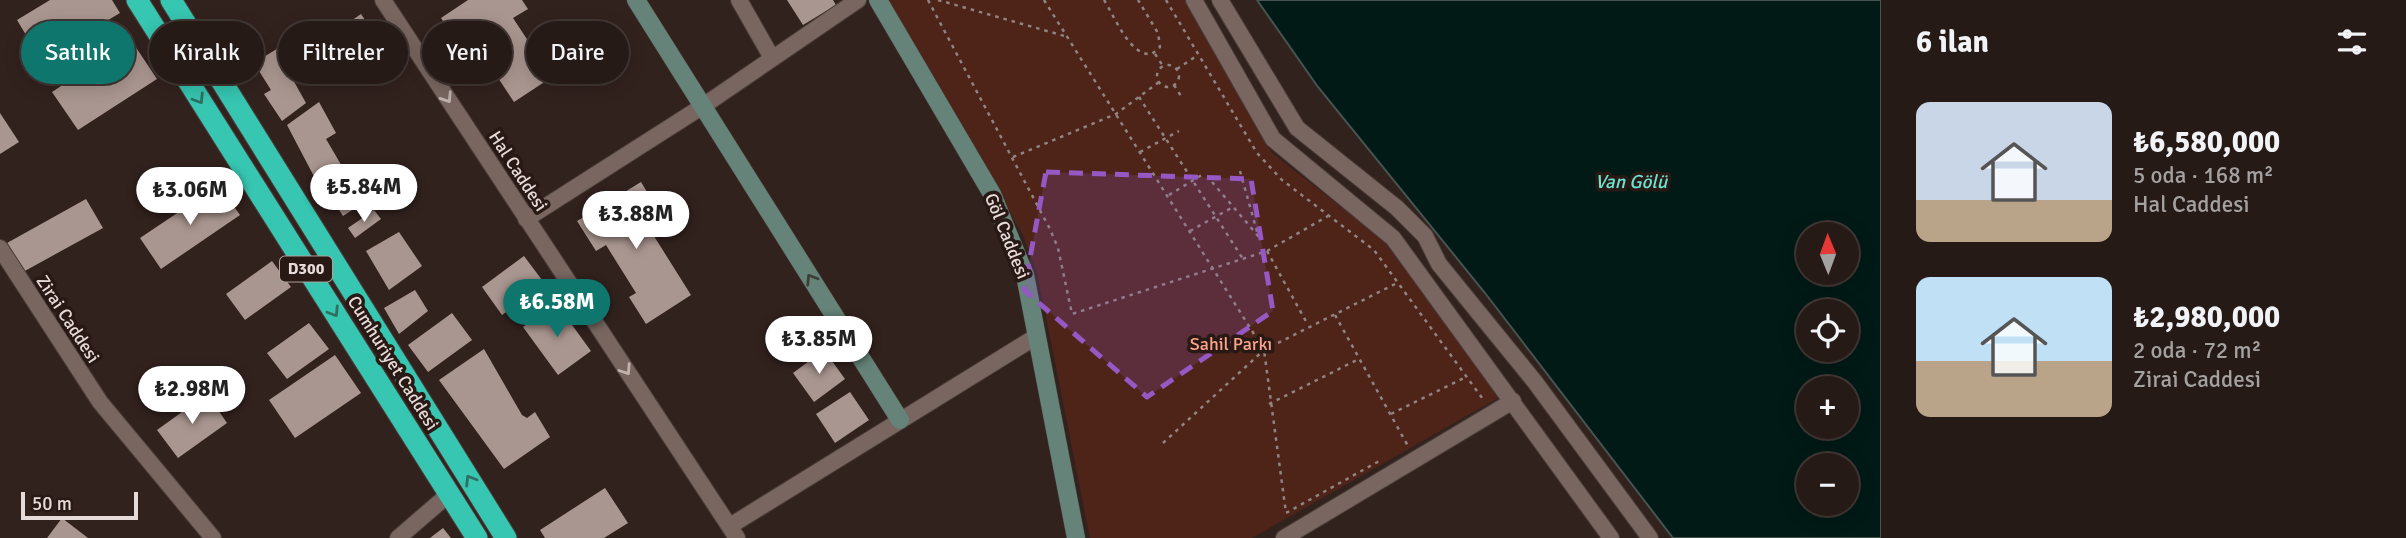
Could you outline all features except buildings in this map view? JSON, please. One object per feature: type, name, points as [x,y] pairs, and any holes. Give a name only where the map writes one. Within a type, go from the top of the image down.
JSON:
[{"type":"highway","name":"Cumhuriyet Caddesi","points":[[137,0],[477,538]]},
{"type":"highway","name":"Cumhuriyet Caddesi","points":[[171,0],[506,538]]},
{"type":"street","name":"Hal Caddesi","points":[[383,0],[733,532]]},
{"type":"street","points":[[636,0],[900,420]]},
{"type":"street","points":[[738,0],[772,58]]},
{"type":"street","points":[[526,219],[702,106],[858,0]]},
{"type":"street","name":"Göl Caddesi","points":[[878,0],[992,194],[1025,275],[1076,538]]},
{"type":"street","points":[[1194,0],[1273,139],[1393,238],[1611,538]]},
{"type":"street","points":[[1220,0],[1297,128],[1397,208],[1425,236],[1440,264],[1535,382],[1650,538]]},
{"type":"street","name":"Zirai Caddesi","points":[[0,248],[100,402],[213,538]]},
{"type":"street","points":[[733,532],[900,420],[1037,336]]},
{"type":"street","points":[[1284,538],[1513,401]]},
{"type":"street","points":[[398,538],[449,494]]},
{"type":"path","points":[[928,0],[1013,157],[1058,248],[1072,314],[1267,251],[1328,216]]},
{"type":"path","points":[[938,0],[1068,37]]},
{"type":"path","points":[[1044,0],[1264,351],[1269,404],[1286,513],[1383,459]]},
{"type":"path","points":[[1104,0],[1138,52],[1147,55],[1160,47],[1160,37],[1138,0]]},
{"type":"path","points":[[1154,53],[1163,66]]},
{"type":"path","points":[[1177,69],[1198,55]]},
{"type":"path","points":[[1170,64],[1177,69],[1179,78],[1174,85],[1165,86],[1159,82],[1158,71],[1163,66],[1170,64]]},
{"type":"path","points":[[1013,157],[1116,114],[1159,82]]},
{"type":"path","points":[[1174,85],[1181,96]]},
{"type":"path","points":[[1139,97],[1243,259]]},
{"type":"path","points":[[1140,152],[1179,131]]},
{"type":"path","points":[[1212,182],[1259,237],[1240,171]]},
{"type":"path","points":[[1168,195],[1205,173]]},
{"type":"path","points":[[1190,231],[1234,207]]},
{"type":"path","points":[[1267,251],[1308,326]]},
{"type":"path","points":[[1163,443],[1264,351],[1308,326],[1397,283],[1487,404],[1475,410]]},
{"type":"path","points":[[1335,315],[1416,459]]},
{"type":"path","points":[[1269,404],[1359,359]]},
{"type":"path","points":[[1391,414],[1466,377]]},
{"type":"highlighted area","points":[[1046,172],[1251,179],[1273,311],[1147,397],[1024,290]]},
{"type":"green space","name":"Sahil Parkı","points":[[888,0],[1186,0],[1271,152],[1384,241],[1500,397],[1252,538],[1090,538],[1038,277],[1023,235]]},
{"type":"water","name":"Van Gölü","points":[[1257,0],[1881,0],[1881,538],[1673,538],[1485,293],[1318,87]]}]
